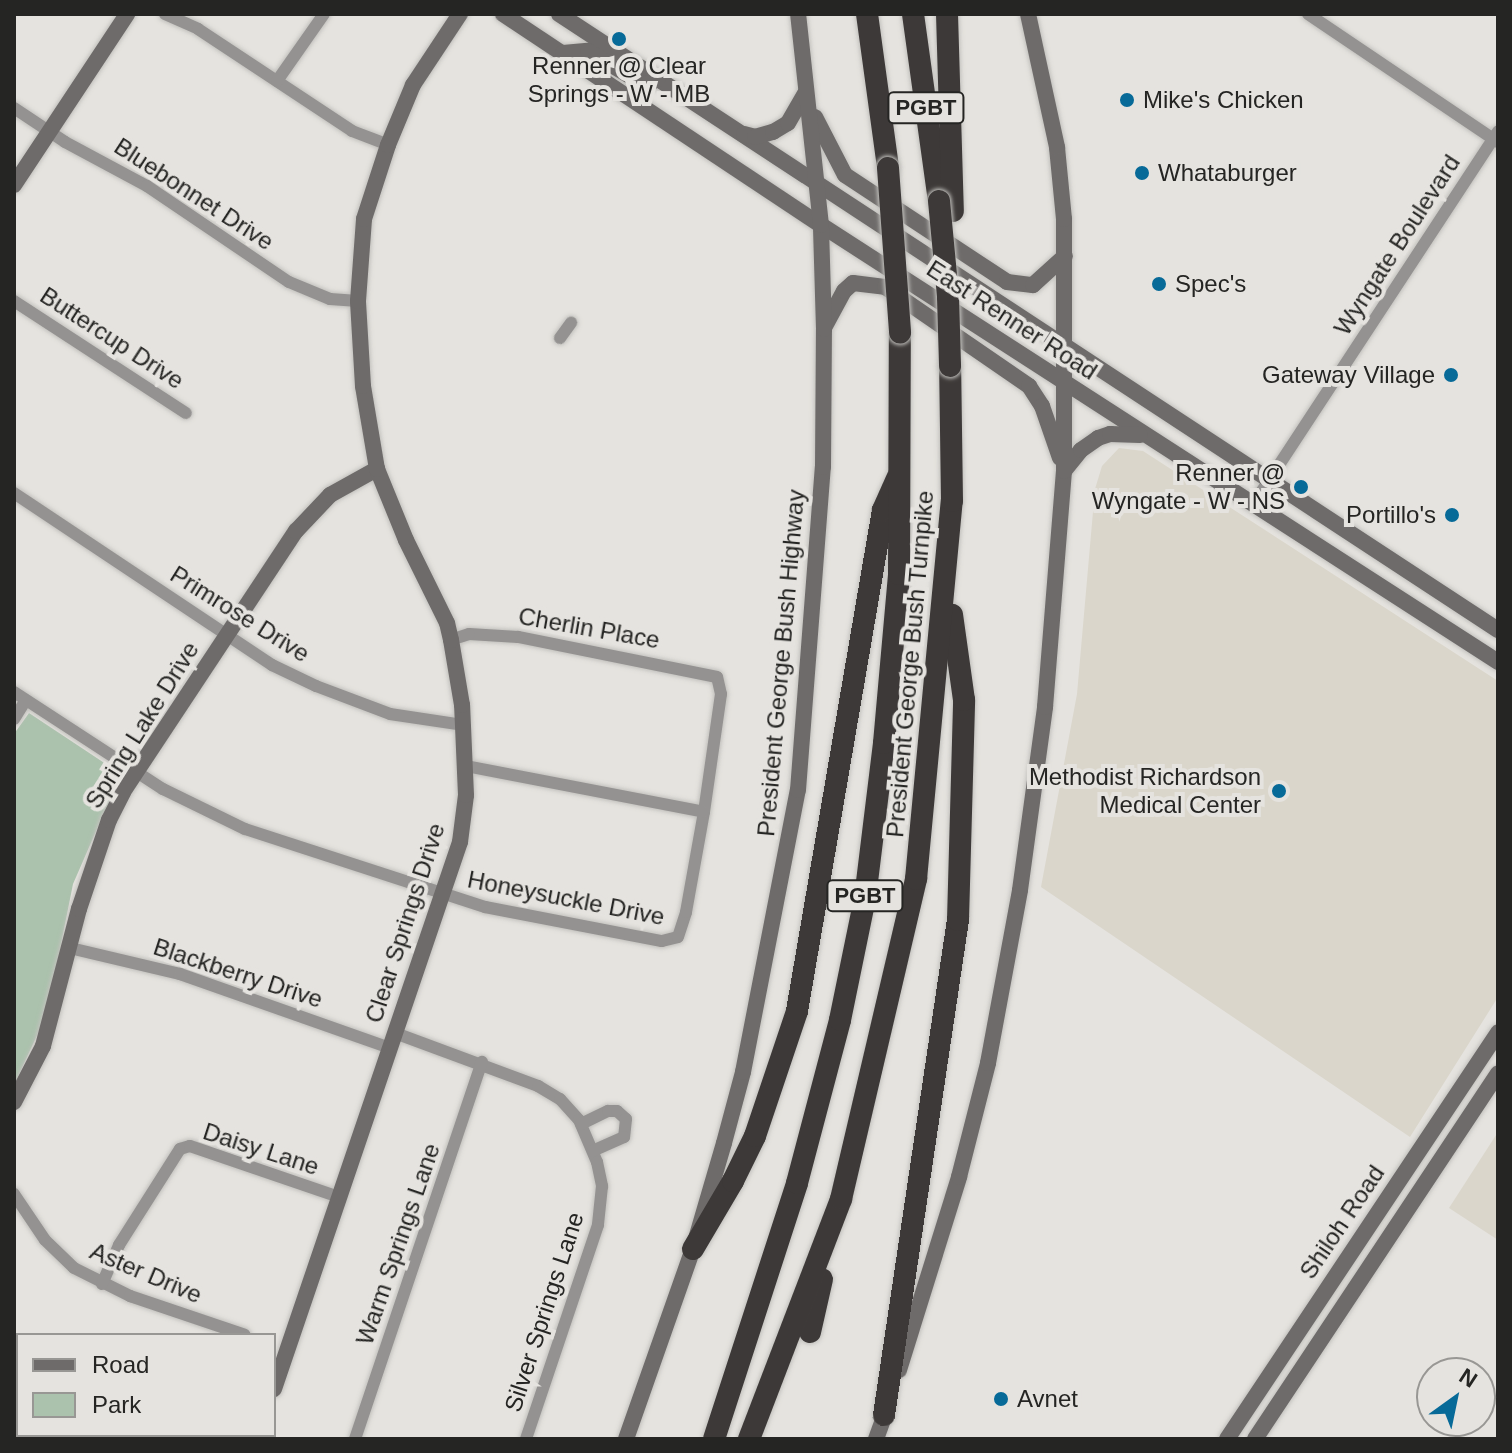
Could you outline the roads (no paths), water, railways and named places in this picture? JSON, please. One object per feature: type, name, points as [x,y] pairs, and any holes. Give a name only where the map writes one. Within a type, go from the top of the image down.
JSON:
[{"type":"highway","name":"President George Bush Turnpike","points":[[714,1439],[797,1183],[857,939],[871,856],[889,697],[902,466],[900,333],[888,168],[867,14]]},
{"type":"highway","name":"PGBT","points":[[913,14],[946,206]]},
{"type":"highway","points":[[946,206],[947,14]]},
{"type":"highway","name":"President George Bush Turnpike","points":[[749,1439],[841,1199],[916,879],[947,579],[952,501],[946,206]]},
{"type":"highway","points":[[693,1249],[755,1136],[797,1011],[883,510],[902,466]]},
{"type":"highway","points":[[884,1415],[958,920],[964,700],[947,579]]},
{"type":"highway","points":[[810,1332],[841,1199]]},
{"type":"main road","points":[[14,185],[127,14]]},
{"type":"main road","name":"Clear Springs Drive","points":[[276,1377],[281,1347],[339,1197],[460,842],[466,766],[464,725],[451,640],[447,623],[406,540],[377,469],[363,386],[358,301],[364,219],[388,145],[413,85],[460,14]]},
{"type":"main road","name":"East Renner Road","points":[[503,14],[1146,436],[1495,656]]},
{"type":"main road","name":"East Renner Road","points":[[559,14],[1498,630]]},
{"type":"main road","name":"President George Bush Highway","points":[[626,1439],[693,1249],[743,1072],[798,790],[823,467],[824,329],[821,225],[798,14]]},
{"type":"main road","points":[[876,1439],[959,1177],[988,1063],[1013,933],[1045,707],[1064,471],[1067,384],[1064,347],[1065,256],[1057,147],[1028,14]]},
{"type":"main road","points":[[563,53],[588,51],[645,85],[658,79]]},
{"type":"main road","points":[[740,133],[755,137],[773,132],[799,109],[806,93]]},
{"type":"main road","points":[[806,93],[821,133],[845,175],[1007,282],[1033,285],[1065,256]]},
{"type":"main road","points":[[824,329],[844,291],[853,283],[885,287],[1029,386],[1042,406],[1064,471]]},
{"type":"main road","points":[[1064,471],[1081,450],[1098,438],[1125,432],[1146,436]]},
{"type":"main road","name":"Spring Lake Drive","points":[[14,1102],[43,1046],[79,909],[109,820],[135,772],[311,512],[339,489],[377,469]]},
{"type":"main road","points":[[1418,610],[1444,613],[1456,603]]},
{"type":"main road","name":"Shiloh Road","points":[[1227,1439],[1498,1032]]},
{"type":"main road","name":"Shiloh Road","points":[[1255,1439],[1498,1073]]},
{"type":"main road","points":[[1405,1171],[1421,1189]]},
{"type":"street","points":[[165,14],[198,29],[352,131],[388,145]]},
{"type":"street","points":[[277,81],[324,14]]},
{"type":"street","points":[[1308,14],[1496,137]]},
{"type":"street","name":"Bluebonnet Drive","points":[[14,108],[147,186],[289,282],[330,299],[358,301]]},
{"type":"street","name":"Wyngate Boulevard","points":[[1254,503],[1496,137]]},
{"type":"street","name":"Buttercup Drive","points":[[14,301],[186,413]]},
{"type":"street","points":[[560,338],[571,323]]},
{"type":"street","name":"Primrose Drive","points":[[14,493],[272,665],[316,686],[390,714],[464,725]]},
{"type":"street","name":"Cherlin Place","points":[[451,640],[469,634],[518,637],[717,677],[721,694],[704,812]]},
{"type":"street","name":"Honeysuckle Drive","points":[[14,692],[135,772],[223,821],[485,907],[662,941],[678,937],[686,912],[704,812]]},
{"type":"street","points":[[14,719],[26,700]]},
{"type":"street","points":[[466,766],[704,812]]},
{"type":"street","name":"Blackberry Drive","points":[[70,948],[180,974],[392,1041]]},
{"type":"street","name":"Silver Springs Lane","points":[[392,1041],[482,1062],[538,1086],[560,1099],[581,1124],[593,1151],[602,1186],[598,1225],[526,1439]]},
{"type":"street","name":"Warm Springs Lane","points":[[355,1439],[482,1062]]},
{"type":"street","points":[[581,1124],[608,1111],[617,1111],[626,1119],[628,1128],[624,1137],[593,1151]]},
{"type":"street","name":"Daisy Lane","points":[[102,1284],[119,1245],[180,1149],[190,1146],[339,1197]]},
{"type":"street","name":"Aster Drive","points":[[14,1194],[61,1258],[102,1284],[239,1333]]},
{"type":"place","name":"Renner @ Clear Springs - W - MB","points":[[619,39]]},
{"type":"place","name":"Mike's Chicken","points":[[1127,100]]},
{"type":"place","name":"Whataburger","points":[[1142,173]]},
{"type":"place","name":"Spec's","points":[[1159,284]]},
{"type":"place","name":"Gateway Village","points":[[1451,375]]},
{"type":"place","name":"Renner @ Wyngate - W - NS","points":[[1301,487]]},
{"type":"place","name":"Portillo's","points":[[1452,515]]},
{"type":"place","name":"Methodist Richardson Medical Center","points":[[1279,791]]},
{"type":"place","name":"Avnet","points":[[1001,1399]]}]
